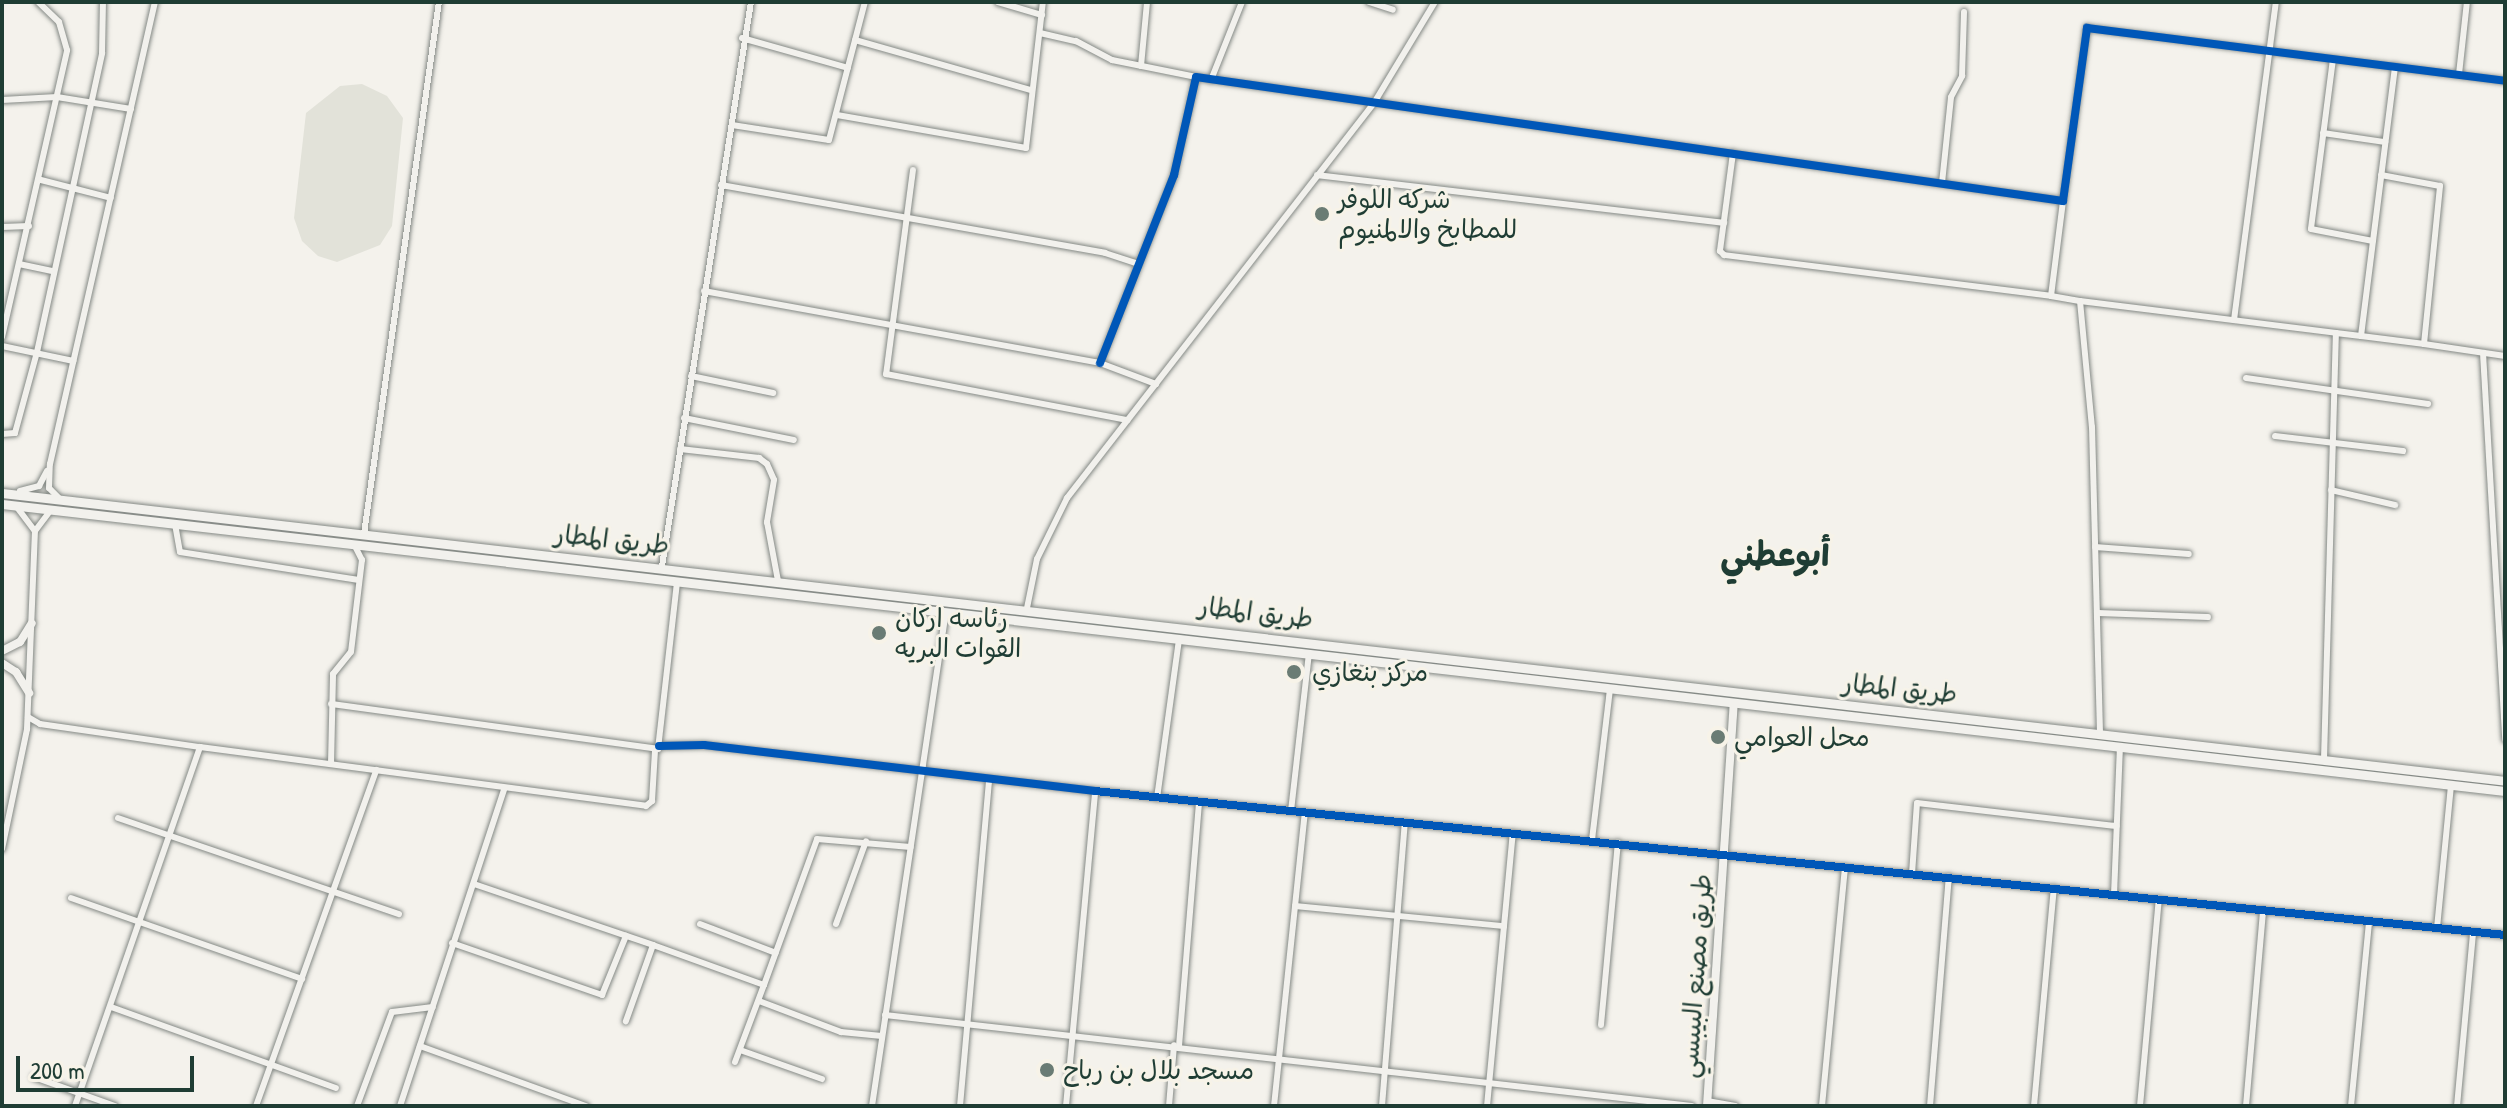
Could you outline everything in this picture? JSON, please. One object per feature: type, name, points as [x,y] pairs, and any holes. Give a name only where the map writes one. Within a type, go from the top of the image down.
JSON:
[{"type":"highway","name":"طريق المطار","points":[[2,493],[662,566],[2324,759],[2451,785],[2505,791]]},
{"type":"highway","name":"طريق المطار","points":[[2,504],[2012,735],[2505,781]]},
{"type":"highway","points":[[2011,723],[2012,735]]},
{"type":"main road","points":[[2,651],[20,642],[32,623]]},
{"type":"main road","points":[[2,663],[16,672],[29,693]]},
{"type":"main road","name":"طريق مصنع البيبسي","points":[[1707,1104],[1734,704]]},
{"type":"street","points":[[2,337],[41,180],[67,50],[64,33],[38,2]]},
{"type":"street","points":[[2,434],[15,433],[37,352],[92,102],[104,38],[103,2]]},
{"type":"street","points":[[62,500],[49,488],[50,464],[155,2]]},
{"type":"street","points":[[364,534],[439,2]]},
{"type":"street","points":[[662,566],[732,125],[742,38],[751,2]]},
{"type":"street","points":[[732,125],[824,142],[837,115],[865,2]]},
{"type":"street","points":[[998,2],[1042,15]]},
{"type":"street","points":[[837,115],[1026,148],[1043,2]]},
{"type":"street","points":[[1141,66],[1147,2]]},
{"type":"street","points":[[1211,80],[1242,2]]},
{"type":"street","points":[[1369,2],[1393,10]]},
{"type":"street","points":[[1027,608],[1031,575],[1058,513],[1374,103],[1435,2]]},
{"type":"street","points":[[2234,320],[2276,2]]},
{"type":"street","points":[[2459,74],[2467,2]]},
{"type":"street","points":[[1942,183],[1951,97],[1963,70],[1964,12]]},
{"type":"street","points":[[2051,296],[2087,28],[2505,81]]},
{"type":"street","points":[[1040,33],[1141,66],[1211,80],[2063,201]]},
{"type":"street","points":[[742,38],[848,68]]},
{"type":"street","points":[[855,40],[1031,90]]},
{"type":"street","points":[[2333,59],[2311,231],[2373,241]]},
{"type":"street","points":[[2361,336],[2395,66]]},
{"type":"street","points":[[1100,363],[1174,175],[1196,77]]},
{"type":"street","points":[[2,100],[57,97],[131,109]]},
{"type":"street","points":[[2323,133],[2385,142]]},
{"type":"street","points":[[1733,153],[1722,254],[2505,356]]},
{"type":"street","points":[[913,170],[890,325],[886,374],[1128,420]]},
{"type":"street","points":[[1317,175],[1724,223]]},
{"type":"street","points":[[2381,175],[2440,186],[2424,344]]},
{"type":"street","points":[[41,180],[111,198]]},
{"type":"street","points":[[721,185],[907,217],[1138,264]]},
{"type":"street","points":[[2,227],[29,226]]},
{"type":"street","points":[[19,264],[53,271]]},
{"type":"street","points":[[704,291],[1100,363],[1156,384]]},
{"type":"street","points":[[2080,301],[2095,547],[2100,733]]},
{"type":"street","points":[[2324,759],[2336,333]]},
{"type":"street","points":[[2,346],[73,361]]},
{"type":"street","points":[[2483,353],[2505,739]]},
{"type":"street","points":[[691,376],[773,393]]},
{"type":"street","points":[[2246,378],[2428,404]]},
{"type":"street","points":[[684,418],[794,440]]},
{"type":"street","points":[[2275,436],[2403,451]]},
{"type":"street","points":[[680,449],[759,458],[767,464],[774,480],[767,522],[778,581]]},
{"type":"street","points":[[2,493],[35,488],[50,464]]},
{"type":"street","points":[[2331,490],[2395,505]]},
{"type":"street","points":[[16,506],[35,531]]},
{"type":"street","points":[[2,849],[27,729],[35,531],[51,510]]},
{"type":"street","points":[[175,524],[180,552],[359,580]]},
{"type":"street","points":[[331,764],[333,674],[351,652],[362,560],[355,546]]},
{"type":"street","points":[[2095,547],[2189,554]]},
{"type":"street","points":[[362,560],[376,548]]},
{"type":"street","points":[[28,717],[40,724],[646,806],[652,801],[677,582]]},
{"type":"street","points":[[872,1106],[946,613]]},
{"type":"street","points":[[2098,613],[2208,617]]},
{"type":"street","points":[[1157,798],[1179,639]]},
{"type":"street","points":[[1291,811],[1309,654]]},
{"type":"street","points":[[1592,840],[1610,689]]},
{"type":"street","points":[[331,704],[511,725],[657,748],[704,745],[1157,798],[2505,935]]},
{"type":"street","points":[[27,729],[40,724]]},
{"type":"street","points":[[2114,895],[2120,746]]},
{"type":"street","points":[[75,1106],[200,747]]},
{"type":"street","points":[[256,1106],[376,770]]},
{"type":"street","points":[[960,1106],[989,779]]},
{"type":"street","points":[[2437,928],[2451,785]]},
{"type":"street","points":[[400,1106],[504,789]]},
{"type":"street","points":[[1066,1106],[1095,791]]},
{"type":"street","points":[[1169,1106],[1199,802]]},
{"type":"street","points":[[1912,874],[1917,803],[2117,826]]},
{"type":"street","points":[[1274,1106],[1305,812]]},
{"type":"street","points":[[118,818],[170,833],[399,914]]},
{"type":"street","points":[[1382,1106],[1400,917],[1405,822]]},
{"type":"street","points":[[1487,1106],[1513,833]]},
{"type":"street","points":[[735,1062],[817,839],[911,847]]},
{"type":"street","points":[[836,924],[866,841]]},
{"type":"street","points":[[1601,1025],[1618,843]]},
{"type":"street","points":[[1822,1106],[1845,867]]},
{"type":"street","points":[[1930,1106],[1949,877]]},
{"type":"street","points":[[474,884],[764,985]]},
{"type":"street","points":[[2034,1106],[2054,888]]},
{"type":"street","points":[[71,898],[141,920],[302,979]]},
{"type":"street","points":[[2140,1106],[2159,899]]},
{"type":"street","points":[[1295,906],[1504,926]]},
{"type":"street","points":[[2246,1106],[2263,910]]},
{"type":"street","points":[[2351,1106],[2369,921]]},
{"type":"street","points":[[700,924],[776,953]]},
{"type":"street","points":[[2457,1106],[2473,932]]},
{"type":"street","points":[[452,943],[602,995],[626,936]]},
{"type":"street","points":[[626,1021],[653,945]]},
{"type":"street","points":[[759,1001],[841,1032],[882,1036]]},
{"type":"street","points":[[111,1007],[336,1088]]},
{"type":"street","points":[[357,1106],[392,1012],[433,1007]]},
{"type":"street","points":[[885,1015],[1176,1045],[1692,1106]]},
{"type":"street","points":[[420,1046],[586,1106]]},
{"type":"street","points":[[740,1050],[822,1079]]},
{"type":"street","points":[[34,1077],[115,1106]]},
{"type":"street","points":[[1707,1104],[1736,1106]]},
{"type":"shaded area","points":[[362,84],[387,96],[403,118],[392,226],[380,245],[337,262],[318,256],[302,241],[294,218],[306,113],[340,86]]},
{"type":"cycle path","points":[[1100,363],[1174,175],[1196,77],[2063,201],[2087,28],[2505,81]]},
{"type":"cycle path","points":[[659,746],[704,745],[1095,791],[2505,935]]},
{"type":"place","name":"شركه اللوفر للمطابخ والالمنيوم","points":[[1322,214]]},
{"type":"place","name":"رئاسه اركان القوات البريه","points":[[879,633]]},
{"type":"place","name":"مركز بنغازي","points":[[1294,672]]},
{"type":"place","name":"محل العوامي","points":[[1718,737]]},
{"type":"place","name":"مسجد بلال بن رباح","points":[[1047,1070]]},
{"type":"district","name":"أبوعطني","points":[[1775,555]]}]
